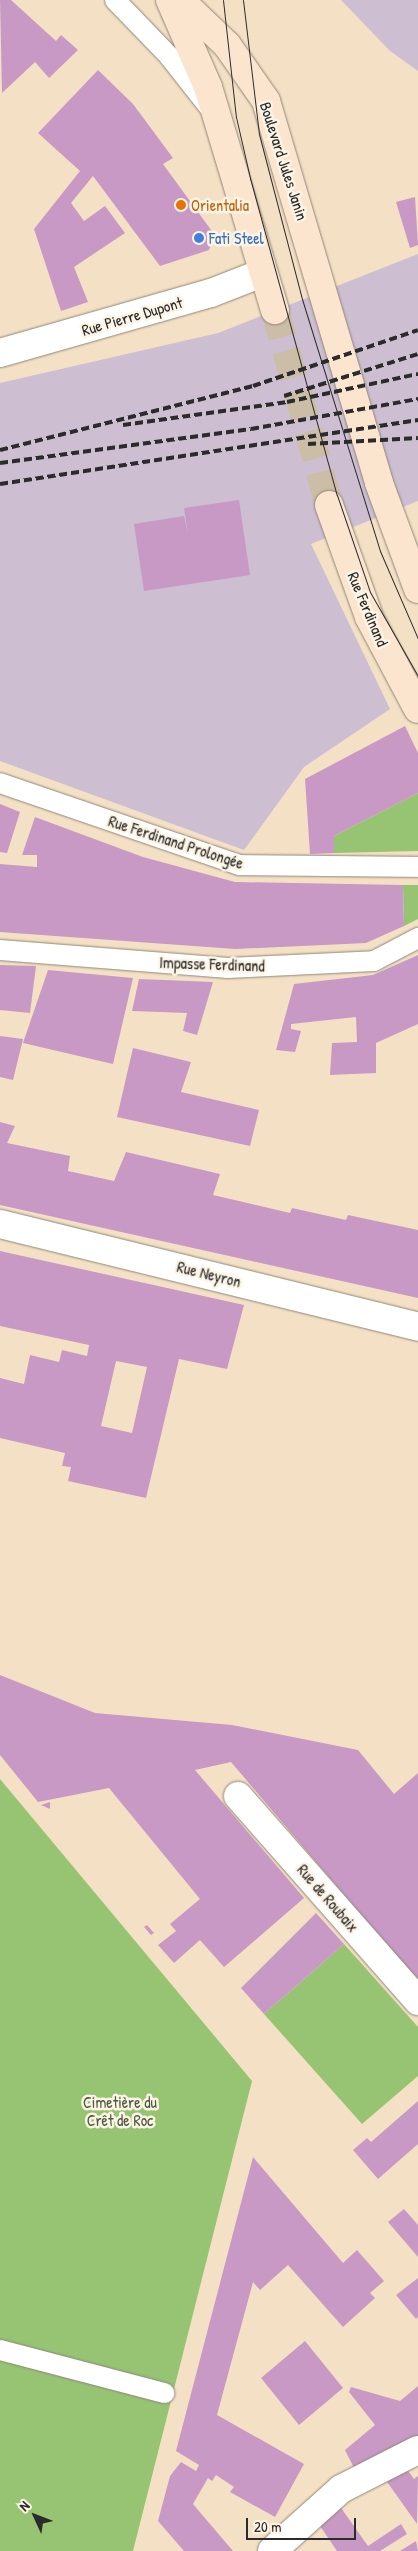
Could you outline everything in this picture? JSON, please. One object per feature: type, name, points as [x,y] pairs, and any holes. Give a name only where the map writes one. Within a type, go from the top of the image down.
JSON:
[{"type":"main road","points":[[170,0],[216,117],[262,273],[275,310]]},
{"type":"main road","name":"Boulevard Jules Janin","points":[[180,0],[227,45],[266,101],[324,291],[379,483],[418,589]]},
{"type":"main road","name":"Rue Ferdinand","points":[[329,505],[369,617],[418,708]]},
{"type":"street","name":"Rue Pierre Dupont","points":[[0,353],[211,293],[262,273]]},
{"type":"street","name":"Rue Neyron","points":[[0,1224],[418,1327]]},
{"type":"street","name":"Rue de Roubaix","points":[[238,1796],[418,2001]]},
{"type":"street","points":[[272,2551],[341,2489],[418,2450]]},
{"type":"lane","points":[[115,0],[169,56],[216,117]]},
{"type":"lane","name":"Rue Ferdinand Prolongée","points":[[0,783],[239,866],[418,867]]},
{"type":"lane","name":"Impasse Ferdinand","points":[[0,950],[228,968],[374,961],[418,938]]},
{"type":"lane","points":[[0,2350],[164,2393]]},
{"type":"shaded area","points":[[341,0],[418,0],[418,71],[390,51]]},
{"type":"shaded area","points":[[418,254],[418,501],[311,544],[390,709],[304,767],[244,850],[0,761],[0,383],[218,333]]},
{"type":"green space","points":[[418,793],[418,851],[334,853],[334,836]]},
{"type":"green space","points":[[403,885],[418,885],[418,919],[404,926]]},
{"type":"green space","name":"Cimetière du Crêt de Roc","points":[[0,1779],[252,2081],[133,2551],[0,2551]]},
{"type":"green space","points":[[344,1944],[418,2027],[418,2076],[362,2124],[264,2014]]},
{"type":"building","points":[[0,0],[11,0],[56,41],[61,35],[78,50],[49,78],[35,62],[2,93]]},
{"type":"building","points":[[98,70],[133,104],[173,158],[163,164],[214,234],[209,250],[160,266],[93,176],[71,203],[84,221],[105,206],[125,233],[74,267],[88,302],[61,311],[34,229],[80,171],[38,133]]},
{"type":"building","points":[[415,197],[418,245],[410,248],[396,202]]},
{"type":"building","points":[[239,500],[250,575],[144,591],[134,524],[184,516],[188,534],[184,508]]},
{"type":"building","points":[[405,726],[418,753],[418,793],[334,836],[334,853],[310,854],[305,779]]},
{"type":"building","points":[[0,804],[20,812],[7,853],[0,852]]},
{"type":"building","points":[[35,817],[143,857],[235,882],[403,885],[404,926],[366,943],[235,949],[0,932],[0,864],[37,867],[37,855],[22,855]]},
{"type":"building","points":[[418,955],[418,1024],[376,1043],[376,1073],[330,1075],[332,1043],[357,1042],[356,1017],[291,1024],[291,1029],[301,1031],[295,1052],[276,1050],[294,984],[373,975]]},
{"type":"building","points":[[0,965],[36,966],[30,1013],[0,1010]]},
{"type":"building","points":[[48,970],[133,978],[113,1064],[23,1043]]},
{"type":"building","points":[[139,979],[213,982],[197,1035],[183,1031],[187,1013],[132,1011]]},
{"type":"building","points":[[0,1036],[23,1039],[13,1080],[0,1077]]},
{"type":"building","points":[[133,1048],[191,1062],[181,1092],[259,1110],[250,1146],[117,1117]]},
{"type":"building","points":[[0,1122],[15,1126],[7,1143],[70,1156],[68,1171],[114,1181],[126,1152],[220,1174],[213,1195],[290,1213],[292,1208],[346,1220],[348,1215],[418,1230],[418,1298],[0,1205]]},
{"type":"building","points":[[0,1251],[244,1305],[227,1369],[179,1359],[146,1498],[68,1481],[71,1467],[62,1466],[65,1453],[0,1438],[0,1378],[24,1384],[30,1355],[59,1362],[62,1350],[87,1356],[89,1345],[0,1326]],"holes":[[[116,1361],[147,1367],[132,1433],[101,1426]]]},
{"type":"building","points":[[0,1675],[95,1713],[232,1725],[358,1750],[394,1794],[418,1773],[418,1982],[231,1762],[195,1770],[304,1898],[224,1967],[200,1940],[174,1963],[158,1945],[176,1931],[170,1924],[200,1899],[109,1788],[38,1802],[0,1755]]},
{"type":"building","points":[[50,1802],[50,1809],[41,1805]]},
{"type":"building","points":[[316,1913],[344,1944],[264,2014],[241,1988]]},
{"type":"building","points":[[147,1925],[154,1933],[151,1935],[144,1927]]},
{"type":"building","points":[[418,2101],[418,2144],[378,2179],[353,2150],[367,2138],[371,2142]]},
{"type":"building","points":[[253,2157],[343,2263],[357,2250],[384,2281],[370,2293],[375,2298],[343,2327],[288,2265],[260,2290],[253,2282],[217,2415],[304,2464],[275,2517],[230,2492],[234,2487],[216,2475],[212,2481],[208,2478],[193,2504],[233,2551],[184,2551],[158,2521],[170,2476],[181,2462],[196,2471],[199,2465],[176,2451]]},
{"type":"building","points":[[404,2209],[418,2225],[418,2257],[388,2222]]},
{"type":"building","points":[[418,2278],[418,2317],[416,2319],[396,2295]]},
{"type":"building","points":[[305,2341],[343,2388],[299,2425],[261,2378]]},
{"type":"building","points":[[418,2386],[418,2436],[354,2468],[345,2450],[375,2425],[349,2392],[351,2387],[400,2401]]},
{"type":"building","points":[[406,2468],[414,2479],[418,2476],[417,2524],[385,2479]]},
{"type":"building","points":[[339,2505],[368,2546],[401,2524],[407,2534],[380,2551],[337,2551],[318,2523]]},
{"type":"building","points":[[416,2541],[418,2551],[400,2551]]},
{"type":"tunnel","points":[[275,310],[329,505]]},
{"type":"tram line","points":[[223,0],[236,117],[250,178],[337,495],[370,592],[418,676]]},
{"type":"tram line","points":[[243,0],[259,134],[302,299],[380,551],[418,639]]},
{"type":"railway","points":[[0,450],[253,386],[418,330]]},
{"type":"railway","points":[[284,396],[418,354]]},
{"type":"railway","points":[[123,425],[287,402],[418,374]]},
{"type":"railway","points":[[0,463],[251,429],[418,399]]},
{"type":"railway","points":[[0,484],[418,420]]},
{"type":"railway","points":[[308,444],[418,438]]},
{"type":"place","name":"Orientalia","points":[[181,205]]},
{"type":"place","name":"Fati Steel","points":[[199,238]]}]
